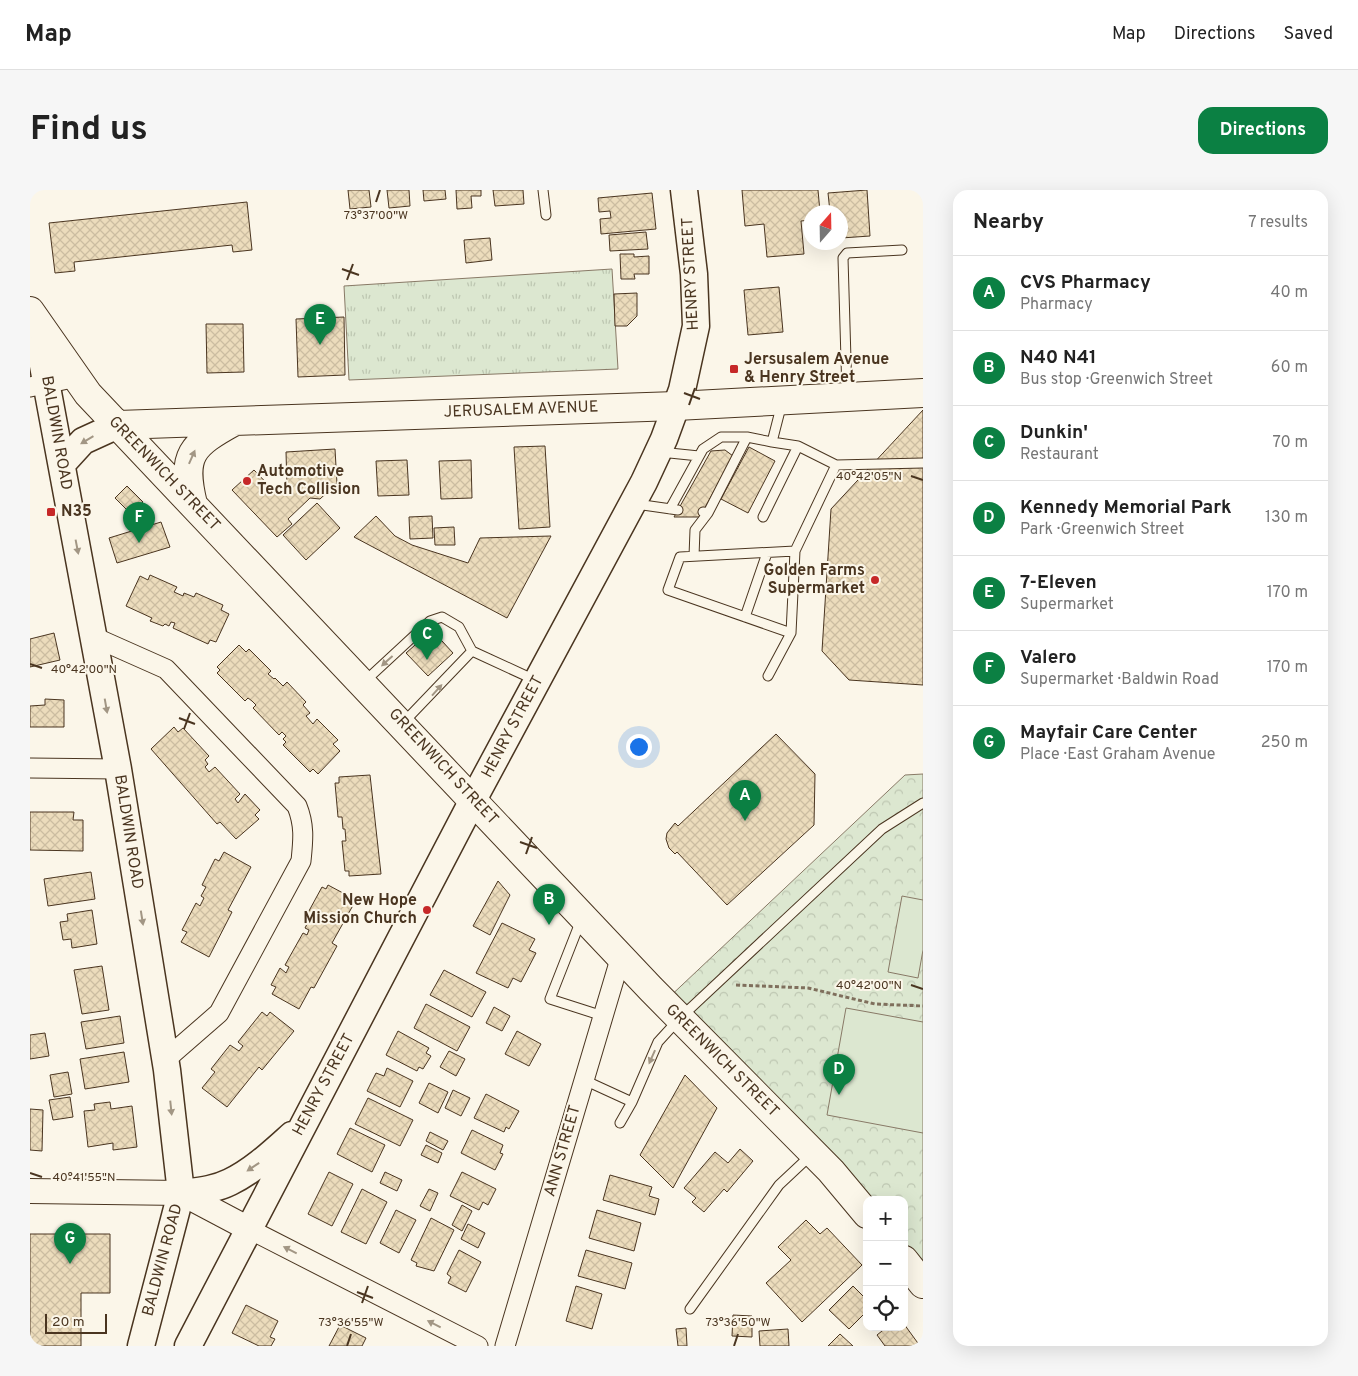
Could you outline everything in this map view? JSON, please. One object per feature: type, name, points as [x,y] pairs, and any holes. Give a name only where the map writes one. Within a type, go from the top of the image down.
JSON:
[{"type":"main road","name":"HENRY STREET","points":[[188,1346],[658,452],[682,390],[696,326],[694,274],[684,190]]},
{"type":"main road","name":"GREENWICH STREET","points":[[32,314],[88,394],[680,1018],[814,1153],[863,1209]]},
{"type":"main road","name":"BALDWIN ROAD","points":[[32,314],[39,385],[62,464],[118,769],[165,1060],[181,1193],[141,1346]]},
{"type":"main road","name":"JERUSALEM AVENUE","points":[[118,425],[676,406],[923,393]]},
{"type":"main road","points":[[193,504],[188,475],[191,458],[202,443],[236,421]]},
{"type":"main road","points":[[62,464],[83,441],[118,425]]},
{"type":"main road","points":[[181,1193],[211,1189],[231,1182],[271,1155],[304,1125]]},
{"type":"main road","points":[[908,1265],[923,1284]]},
{"type":"street","points":[[39,385],[77,377]]},
{"type":"street","points":[[94,637],[145,658],[166,669],[297,806],[303,821],[304,836],[301,861],[219,1013],[165,1060]]},
{"type":"street","points":[[30,768],[118,769]]},
{"type":"street","name":"ANN STREET","points":[[505,1346],[621,956]]},
{"type":"street","points":[[30,1191],[181,1193],[478,1346]]},
{"type":"lane","points":[[544,190],[546,215]]},
{"type":"lane","points":[[847,397],[843,258],[847,253],[902,250]]},
{"type":"lane","points":[[772,442],[783,400]]},
{"type":"lane","points":[[631,504],[674,509],[696,469],[703,449],[721,437],[746,437],[798,446],[836,465],[923,463]]},
{"type":"lane","points":[[694,556],[695,530],[746,437]]},
{"type":"lane","points":[[763,517],[798,446]]},
{"type":"lane","points":[[658,452],[699,456]]},
{"type":"lane","points":[[768,676],[791,633],[795,551],[836,465]]},
{"type":"lane","points":[[791,633],[668,590],[680,557],[795,551]]},
{"type":"lane","points":[[745,617],[767,553]]},
{"type":"lane","points":[[363,683],[430,621],[442,617],[460,627],[472,651],[537,681]]},
{"type":"lane","points":[[402,724],[472,651]]},
{"type":"lane","points":[[620,1123],[632,1102],[658,1042],[680,1018],[882,829],[923,803]]},
{"type":"lane","points":[[583,915],[550,999],[603,1016]]},
{"type":"lane","points":[[584,1080],[632,1102]]},
{"type":"lane","points":[[690,1309],[779,1185],[814,1153]]},
{"type":"path","points":[[715,984],[808,988],[875,1004],[923,1006]]},
{"type":"green space","points":[[612,269],[618,369],[349,380],[344,286]]},
{"type":"green space","points":[[923,774],[923,1284],[908,1265],[908,1196],[863,1196],[664,1002],[905,775]]},
{"type":"green space","points":[[902,896],[923,900],[923,950],[918,978],[888,972]]},
{"type":"green space","points":[[846,1008],[923,1022],[923,1133],[827,1115]]},
{"type":"building","points":[[348,190],[369,190],[371,207],[350,209]]},
{"type":"building","points":[[387,190],[409,190],[410,206],[389,208]]},
{"type":"building","points":[[423,190],[445,190],[446,199],[424,201]]},
{"type":"building","points":[[456,190],[481,190],[481,196],[471,196],[472,208],[457,209]]},
{"type":"building","points":[[493,190],[523,190],[524,204],[495,206]]},
{"type":"building","points":[[742,190],[818,190],[819,205],[803,205],[803,221],[801,221],[804,254],[767,257],[764,224],[745,226]]},
{"type":"building","points":[[867,190],[870,236],[848,238],[848,205],[829,205],[828,193]]},
{"type":"building","points":[[652,193],[656,229],[601,234],[600,219],[611,218],[610,211],[599,212],[598,198]]},
{"type":"building","points":[[247,202],[252,250],[233,252],[232,245],[74,262],[75,271],[55,273],[49,223]]},
{"type":"building","points":[[646,232],[648,249],[610,251],[609,235]]},
{"type":"building","points":[[490,238],[492,260],[466,263],[464,240]]},
{"type":"building","points":[[620,254],[634,254],[634,257],[649,256],[649,274],[634,274],[635,279],[621,279]]},
{"type":"building","points":[[779,287],[783,332],[748,335],[744,290]]},
{"type":"building","points":[[637,293],[637,316],[627,326],[615,326],[614,294]]},
{"type":"building","points":[[344,317],[345,375],[298,377],[296,319]]},
{"type":"building","points":[[206,324],[243,324],[244,372],[207,373]]},
{"type":"building","name":"Golden Farms Supermarket","points":[[923,410],[923,685],[849,680],[822,651],[831,509]]},
{"type":"building","points":[[545,446],[550,527],[519,529],[514,447]]},
{"type":"building","points":[[749,447],[775,461],[748,513],[721,499]]},
{"type":"building","points":[[335,449],[337,484],[333,484],[333,487],[320,499],[310,498],[288,519],[292,524],[277,537],[232,490],[254,470],[278,495],[287,487],[286,452]]},
{"type":"building","points":[[725,450],[733,456],[700,517],[674,517],[711,451]]},
{"type":"building","points":[[407,460],[409,495],[378,496],[376,461]]},
{"type":"building","points":[[471,460],[472,498],[441,499],[439,461]]},
{"type":"building","points":[[127,486],[143,502],[131,514],[115,498]]},
{"type":"building","points":[[317,503],[340,528],[306,560],[283,535]]},
{"type":"building","points":[[376,516],[395,536],[412,545],[468,563],[480,538],[551,536],[507,618],[354,537]]},
{"type":"building","points":[[432,516],[433,538],[410,539],[409,517]]},
{"type":"building","points":[[161,522],[170,547],[117,563],[109,538]]},
{"type":"building","points":[[454,527],[455,545],[435,545],[434,528]]},
{"type":"building","points":[[150,575],[177,587],[174,592],[183,596],[184,593],[194,597],[196,593],[223,605],[221,610],[229,614],[216,642],[210,640],[208,644],[173,628],[175,623],[171,622],[169,626],[165,624],[163,626],[150,621],[152,618],[126,606],[140,576],[148,580]]},
{"type":"building","points":[[432,630],[453,653],[428,676],[406,653]]},
{"type":"building","points":[[54,633],[60,660],[30,667],[30,639]]},
{"type":"building","points":[[239,645],[246,652],[249,649],[271,671],[268,674],[283,686],[287,682],[306,702],[303,705],[310,713],[306,716],[313,724],[317,719],[338,740],[333,744],[340,751],[318,774],[313,769],[310,772],[283,745],[286,742],[283,739],[286,736],[282,732],[279,735],[253,708],[256,705],[252,701],[248,698],[245,701],[217,673],[220,670],[217,667]]},
{"type":"building","points":[[45,699],[64,700],[64,727],[30,727],[30,706],[45,705]]},
{"type":"building","points":[[174,727],[178,732],[183,728],[209,756],[205,760],[208,764],[205,767],[209,772],[215,767],[240,794],[235,799],[238,803],[245,794],[260,810],[255,815],[259,819],[236,839],[220,822],[217,824],[151,749]]},
{"type":"building","points":[[776,734],[815,774],[814,825],[727,905],[677,852],[675,854],[669,848],[666,839],[667,833],[675,823],[678,826]]},
{"type":"building","points":[[370,775],[381,874],[349,876],[349,871],[345,871],[342,841],[346,841],[345,829],[343,829],[342,817],[338,817],[335,783],[339,783],[339,777]]},
{"type":"building","points":[[30,812],[74,812],[73,820],[83,820],[83,851],[30,850]]},
{"type":"building","points":[[224,852],[251,867],[228,910],[232,912],[209,957],[181,942],[187,932],[182,930],[196,903],[200,906],[204,898],[201,896],[206,887],[202,885],[215,859],[219,861]]},
{"type":"building","points":[[91,872],[95,899],[48,906],[44,879]]},
{"type":"building","points":[[498,881],[510,895],[490,935],[473,926]]},
{"type":"building","points":[[328,885],[356,900],[332,943],[337,946],[314,988],[311,987],[299,1009],[272,994],[276,987],[271,985],[280,968],[286,973],[289,967],[285,965],[303,933],[307,935],[309,930],[305,928],[308,922],[304,920],[322,887],[326,889]]},
{"type":"building","points":[[92,910],[97,944],[72,948],[71,939],[63,940],[60,922],[68,921],[67,914]]},
{"type":"building","points":[[502,923],[535,939],[529,950],[536,953],[521,982],[513,978],[508,988],[476,973]]},
{"type":"building","points":[[102,966],[109,1010],[82,1014],[74,970]]},
{"type":"building","points":[[444,970],[486,992],[472,1017],[430,995]]},
{"type":"building","points":[[426,1004],[470,1027],[457,1051],[414,1028]]},
{"type":"building","points":[[494,1007],[510,1016],[502,1031],[486,1023]]},
{"type":"building","points":[[262,1012],[267,1016],[270,1012],[294,1031],[262,1070],[259,1067],[227,1107],[202,1088],[215,1072],[211,1069],[230,1045],[239,1051],[243,1046],[238,1042]]},
{"type":"building","points":[[120,1016],[124,1043],[86,1049],[81,1022]]},
{"type":"building","points":[[398,1031],[429,1048],[426,1053],[431,1056],[423,1069],[419,1067],[417,1071],[386,1055]]},
{"type":"building","points":[[517,1031],[541,1044],[529,1066],[505,1054]]},
{"type":"building","points":[[45,1033],[49,1056],[30,1059],[30,1035]]},
{"type":"building","points":[[449,1051],[465,1059],[456,1076],[440,1067]]},
{"type":"building","points":[[124,1052],[129,1082],[85,1089],[80,1059]]},
{"type":"building","points":[[387,1068],[413,1081],[400,1107],[367,1091],[376,1073],[384,1076]]},
{"type":"building","points":[[68,1072],[72,1094],[54,1097],[50,1075]]},
{"type":"building","points":[[685,1075],[717,1108],[673,1188],[640,1155]]},
{"type":"building","points":[[429,1083],[448,1092],[438,1113],[419,1103]]},
{"type":"building","points":[[453,1090],[470,1098],[461,1116],[445,1108]]},
{"type":"building","points":[[486,1094],[519,1111],[509,1129],[506,1127],[504,1132],[474,1118]]},
{"type":"building","points":[[70,1097],[73,1117],[53,1120],[49,1100]]},
{"type":"building","points":[[368,1098],[413,1120],[400,1146],[355,1124]]},
{"type":"building","points":[[110,1102],[111,1109],[132,1106],[137,1147],[113,1150],[113,1143],[88,1147],[84,1111],[95,1110],[94,1104]]},
{"type":"building","points":[[30,1109],[43,1110],[42,1151],[30,1150]]},
{"type":"building","points":[[350,1128],[385,1145],[372,1172],[337,1154]]},
{"type":"building","points":[[472,1130],[503,1145],[500,1153],[503,1154],[495,1170],[461,1153]]},
{"type":"building","points":[[430,1132],[448,1141],[443,1150],[426,1141]]},
{"type":"building","points":[[426,1145],[442,1153],[438,1163],[421,1155]]},
{"type":"building","points":[[740,1149],[753,1161],[727,1192],[724,1189],[704,1212],[692,1202],[696,1198],[684,1188],[715,1152],[728,1163]]},
{"type":"building","points":[[329,1172],[353,1184],[332,1226],[308,1214]]},
{"type":"building","points":[[385,1172],[402,1180],[397,1191],[380,1183]]},
{"type":"building","points":[[462,1172],[496,1189],[488,1205],[483,1202],[479,1210],[450,1196]]},
{"type":"building","points":[[610,1175],[652,1187],[649,1196],[659,1199],[655,1215],[603,1200]]},
{"type":"building","points":[[362,1189],[387,1202],[366,1244],[341,1232]]},
{"type":"building","points":[[429,1189],[438,1193],[430,1211],[420,1206]]},
{"type":"building","points":[[462,1205],[472,1211],[462,1231],[452,1225]]},
{"type":"building","points":[[396,1210],[416,1220],[399,1253],[380,1243]]},
{"type":"building","points":[[597,1210],[641,1223],[634,1251],[589,1238]]},
{"type":"building","points":[[431,1218],[454,1230],[434,1271],[416,1266],[417,1263],[411,1260]]},
{"type":"building","points":[[806,1220],[820,1234],[827,1228],[862,1265],[802,1322],[766,1283],[791,1260],[778,1247]]},
{"type":"building","points":[[468,1224],[485,1233],[478,1248],[461,1239]]},
{"type":"building","points":[[30,1234],[110,1234],[110,1293],[81,1293],[81,1346],[30,1346]]},
{"type":"building","points":[[459,1250],[481,1262],[466,1292],[448,1283],[451,1277],[447,1274]]},
{"type":"building","points":[[586,1250],[632,1263],[625,1289],[578,1276]]},
{"type":"building","points":[[576,1286],[602,1294],[592,1329],[566,1321]]},
{"type":"building","points":[[853,1286],[863,1296],[863,1315],[849,1329],[829,1310]]},
{"type":"building","points":[[246,1305],[278,1321],[270,1337],[275,1339],[271,1346],[259,1346],[232,1333]]},
{"type":"building","points":[[733,1315],[752,1316],[752,1337],[732,1336]]},
{"type":"building","points":[[340,1325],[366,1338],[362,1346],[329,1346]]},
{"type":"building","points":[[686,1328],[687,1346],[678,1346],[676,1329]]},
{"type":"building","points":[[788,1329],[789,1346],[760,1346],[759,1331]]},
{"type":"building","points":[[908,1330],[920,1346],[885,1346],[877,1335],[882,1331]]},
{"type":"building","points":[[840,1334],[853,1346],[828,1346]]},
{"type":"place","name":"7-Eleven","points":[[320,345]]},
{"type":"place","name":"Jersusalem Avenue & Henry Street","points":[[734,369]]},
{"type":"place","name":"Automotive Tech Collision","points":[[247,481]]},
{"type":"place","name":"N35","points":[[51,512]]},
{"type":"place","name":"Valero","points":[[139,543]]},
{"type":"place","name":"Golden Farms Supermarket","points":[[875,580]]},
{"type":"place","name":"Dunkin'","points":[[427,660]]},
{"type":"place","name":"CVS Pharmacy","points":[[745,821]]},
{"type":"place","name":"New Hope Mission Church","points":[[427,910]]},
{"type":"place","name":"N40 N41","points":[[549,925]]},
{"type":"place","name":"Kennedy Memorial Park","points":[[839,1095]]},
{"type":"place","name":"Mayfair Care Center","points":[[70,1264]]}]
